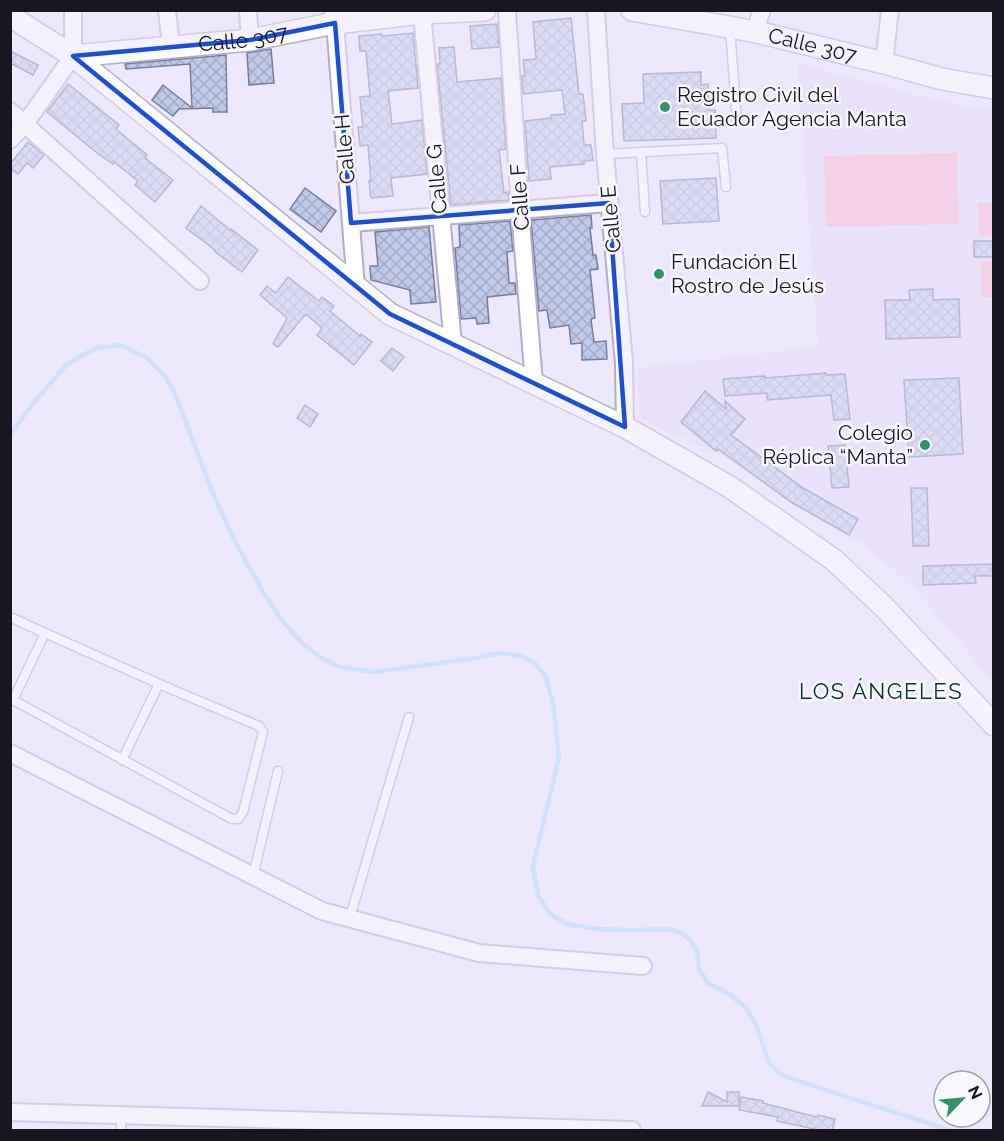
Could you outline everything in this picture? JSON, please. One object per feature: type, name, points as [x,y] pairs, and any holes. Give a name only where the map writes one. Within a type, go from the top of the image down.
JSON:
[{"type":"street","points":[[10,140],[25,124],[73,56],[73,10]]},
{"type":"street","points":[[167,10],[171,47]]},
{"type":"street","points":[[248,10],[250,40]]},
{"type":"street","name":"Calle 307","points":[[73,56],[250,40],[334,17],[485,10]]},
{"type":"street","name":"Calle F","points":[[507,10],[534,383]]},
{"type":"street","name":"Calle E","points":[[596,10],[605,154],[624,363],[625,427]]},
{"type":"street","name":"Calle 307","points":[[632,10],[757,32],[942,79],[993,88]]},
{"type":"street","points":[[757,32],[762,10]]},
{"type":"street","points":[[884,63],[890,10]]},
{"type":"street","name":"Calle G","points":[[422,13],[453,344]]},
{"type":"street","points":[[10,16],[73,56],[390,314],[625,427],[730,487],[834,560],[884,607],[993,725]]},
{"type":"street","name":"Calle H","points":[[334,17],[356,287]]},
{"type":"street","points":[[10,111],[200,281]]},
{"type":"street","points":[[351,223],[609,203]]},
{"type":"street","points":[[10,753],[322,911],[479,953],[643,966]]},
{"type":"street","points":[[10,1112],[122,1123],[632,1131]]},
{"type":"lane","points":[[730,28],[737,121]]},
{"type":"lane","points":[[605,154],[722,148],[726,187]]},
{"type":"lane","points":[[641,152],[645,212]]},
{"type":"lane","points":[[10,617],[259,726],[263,732],[243,812],[238,819],[232,819],[12,699],[45,633]]},
{"type":"lane","points":[[122,760],[159,684]]},
{"type":"lane","points":[[350,917],[409,717]]},
{"type":"lane","points":[[253,876],[278,771]]},
{"type":"highlighted area","points":[[335,23],[351,223],[609,203],[625,427],[390,314],[73,56],[250,40]]},
{"type":"shaded area","name":"Colegio Réplica “Manta”","points":[[797,63],[919,96],[966,106],[993,108],[993,682],[915,589],[862,543],[794,506],[725,457],[639,418],[638,368],[818,347]]},
{"type":"shaded area","points":[[957,153],[959,224],[826,227],[824,156]]},
{"type":"shaded area","points":[[993,202],[993,235],[979,236],[978,203]]},
{"type":"shaded area","points":[[993,261],[993,297],[982,297],[981,262]]},
{"type":"building","points":[[571,18],[579,94],[583,94],[586,121],[582,121],[584,145],[591,145],[593,160],[584,161],[584,164],[550,167],[551,179],[529,181],[525,121],[565,114],[562,90],[523,94],[522,76],[525,76],[523,60],[536,59],[533,22]]},
{"type":"building","points":[[497,24],[499,47],[472,49],[470,26]]},
{"type":"building","points":[[413,33],[418,88],[388,91],[392,124],[422,120],[427,174],[391,178],[393,196],[371,198],[368,145],[360,146],[358,127],[363,127],[360,97],[370,96],[366,51],[360,51],[359,36]]},
{"type":"building","points":[[454,47],[457,82],[501,78],[506,149],[499,150],[504,193],[508,192],[509,200],[451,205],[437,64],[440,64],[439,48]]},
{"type":"building","points":[[271,49],[274,83],[249,85],[247,53]]},
{"type":"building","points":[[10,51],[38,65],[33,75],[10,63]]},
{"type":"building","points":[[226,55],[227,112],[213,112],[213,108],[179,109],[173,116],[152,100],[163,85],[192,108],[190,64],[126,69],[125,64]]},
{"type":"building","name":"Registro Civil del Ecuador Agencia Manta","points":[[701,72],[701,85],[708,84],[709,110],[715,110],[716,138],[624,141],[622,104],[644,103],[643,74]]},
{"type":"building","points":[[68,84],[119,125],[116,129],[147,155],[145,158],[173,180],[155,202],[135,185],[138,181],[114,162],[113,164],[97,153],[47,112]]},
{"type":"building","points":[[28,142],[44,155],[33,168],[27,163],[18,174],[10,168],[10,164]]},
{"type":"building","points":[[716,178],[719,221],[663,224],[660,181]]},
{"type":"building","points":[[305,188],[336,211],[321,232],[290,209]]},
{"type":"building","points":[[201,206],[258,250],[242,272],[186,228]]},
{"type":"building","points":[[591,215],[593,255],[596,255],[598,269],[590,270],[595,318],[591,319],[594,342],[606,341],[607,359],[582,360],[582,343],[571,344],[569,325],[550,328],[547,310],[539,311],[531,220]]},
{"type":"building","points":[[510,221],[513,251],[507,252],[509,283],[515,283],[516,294],[487,297],[489,323],[477,324],[476,318],[461,319],[455,248],[460,247],[459,225]]},
{"type":"building","points":[[429,227],[436,302],[411,304],[410,290],[371,280],[370,266],[378,266],[375,232]]},
{"type":"building","points":[[974,241],[993,241],[993,257],[974,257]]},
{"type":"building","points":[[288,277],[319,301],[322,297],[334,306],[330,311],[360,336],[361,334],[372,342],[354,365],[317,335],[322,328],[306,314],[278,347],[273,344],[287,318],[260,295],[267,286],[276,293]]},
{"type":"building","points":[[933,289],[933,300],[959,299],[960,337],[886,339],[885,300],[910,300],[909,290]]},
{"type":"building","points":[[392,348],[404,357],[393,371],[381,361]]},
{"type":"building","points":[[826,373],[826,375],[845,374],[850,419],[834,420],[831,395],[767,400],[767,393],[725,396],[723,379]]},
{"type":"building","points":[[959,378],[963,454],[909,457],[904,380]]},
{"type":"building","points":[[705,391],[726,409],[725,401],[745,419],[731,435],[803,488],[858,519],[849,535],[791,502],[718,449],[716,451],[681,422]]},
{"type":"building","points":[[305,405],[318,414],[310,427],[297,418]]},
{"type":"building","points":[[845,445],[849,487],[832,488],[828,446]]},
{"type":"building","points":[[911,488],[927,488],[929,546],[913,546]]},
{"type":"building","points":[[993,564],[993,576],[975,576],[976,583],[923,585],[923,566]]},
{"type":"building","points":[[708,1092],[727,1102],[727,1092],[739,1092],[739,1106],[702,1106]]},
{"type":"building","points":[[741,1097],[817,1117],[818,1115],[835,1119],[832,1131],[814,1131],[814,1129],[777,1121],[778,1117],[739,1110]]},
{"type":"waterway","points":[[10,435],[67,364],[96,348],[121,345],[147,358],[166,377],[176,396],[211,489],[236,544],[265,595],[284,623],[304,645],[340,667],[374,672],[500,653],[521,656],[536,664],[546,678],[553,703],[559,757],[533,866],[538,895],[550,914],[567,924],[597,929],[669,929],[681,933],[690,940],[697,951],[699,969],[708,983],[729,994],[746,1008],[755,1022],[769,1063],[779,1073],[949,1130]]},
{"type":"place","name":"Registro Civil del Ecuador Agencia Manta","points":[[665,107]]},
{"type":"place","name":"Fundación El Rostro de Jesús","points":[[659,274]]},
{"type":"place","name":"Colegio Réplica “Manta”","points":[[925,445]]},
{"type":"district","name":"LOS ÁNGELES","points":[[881,691]]}]
